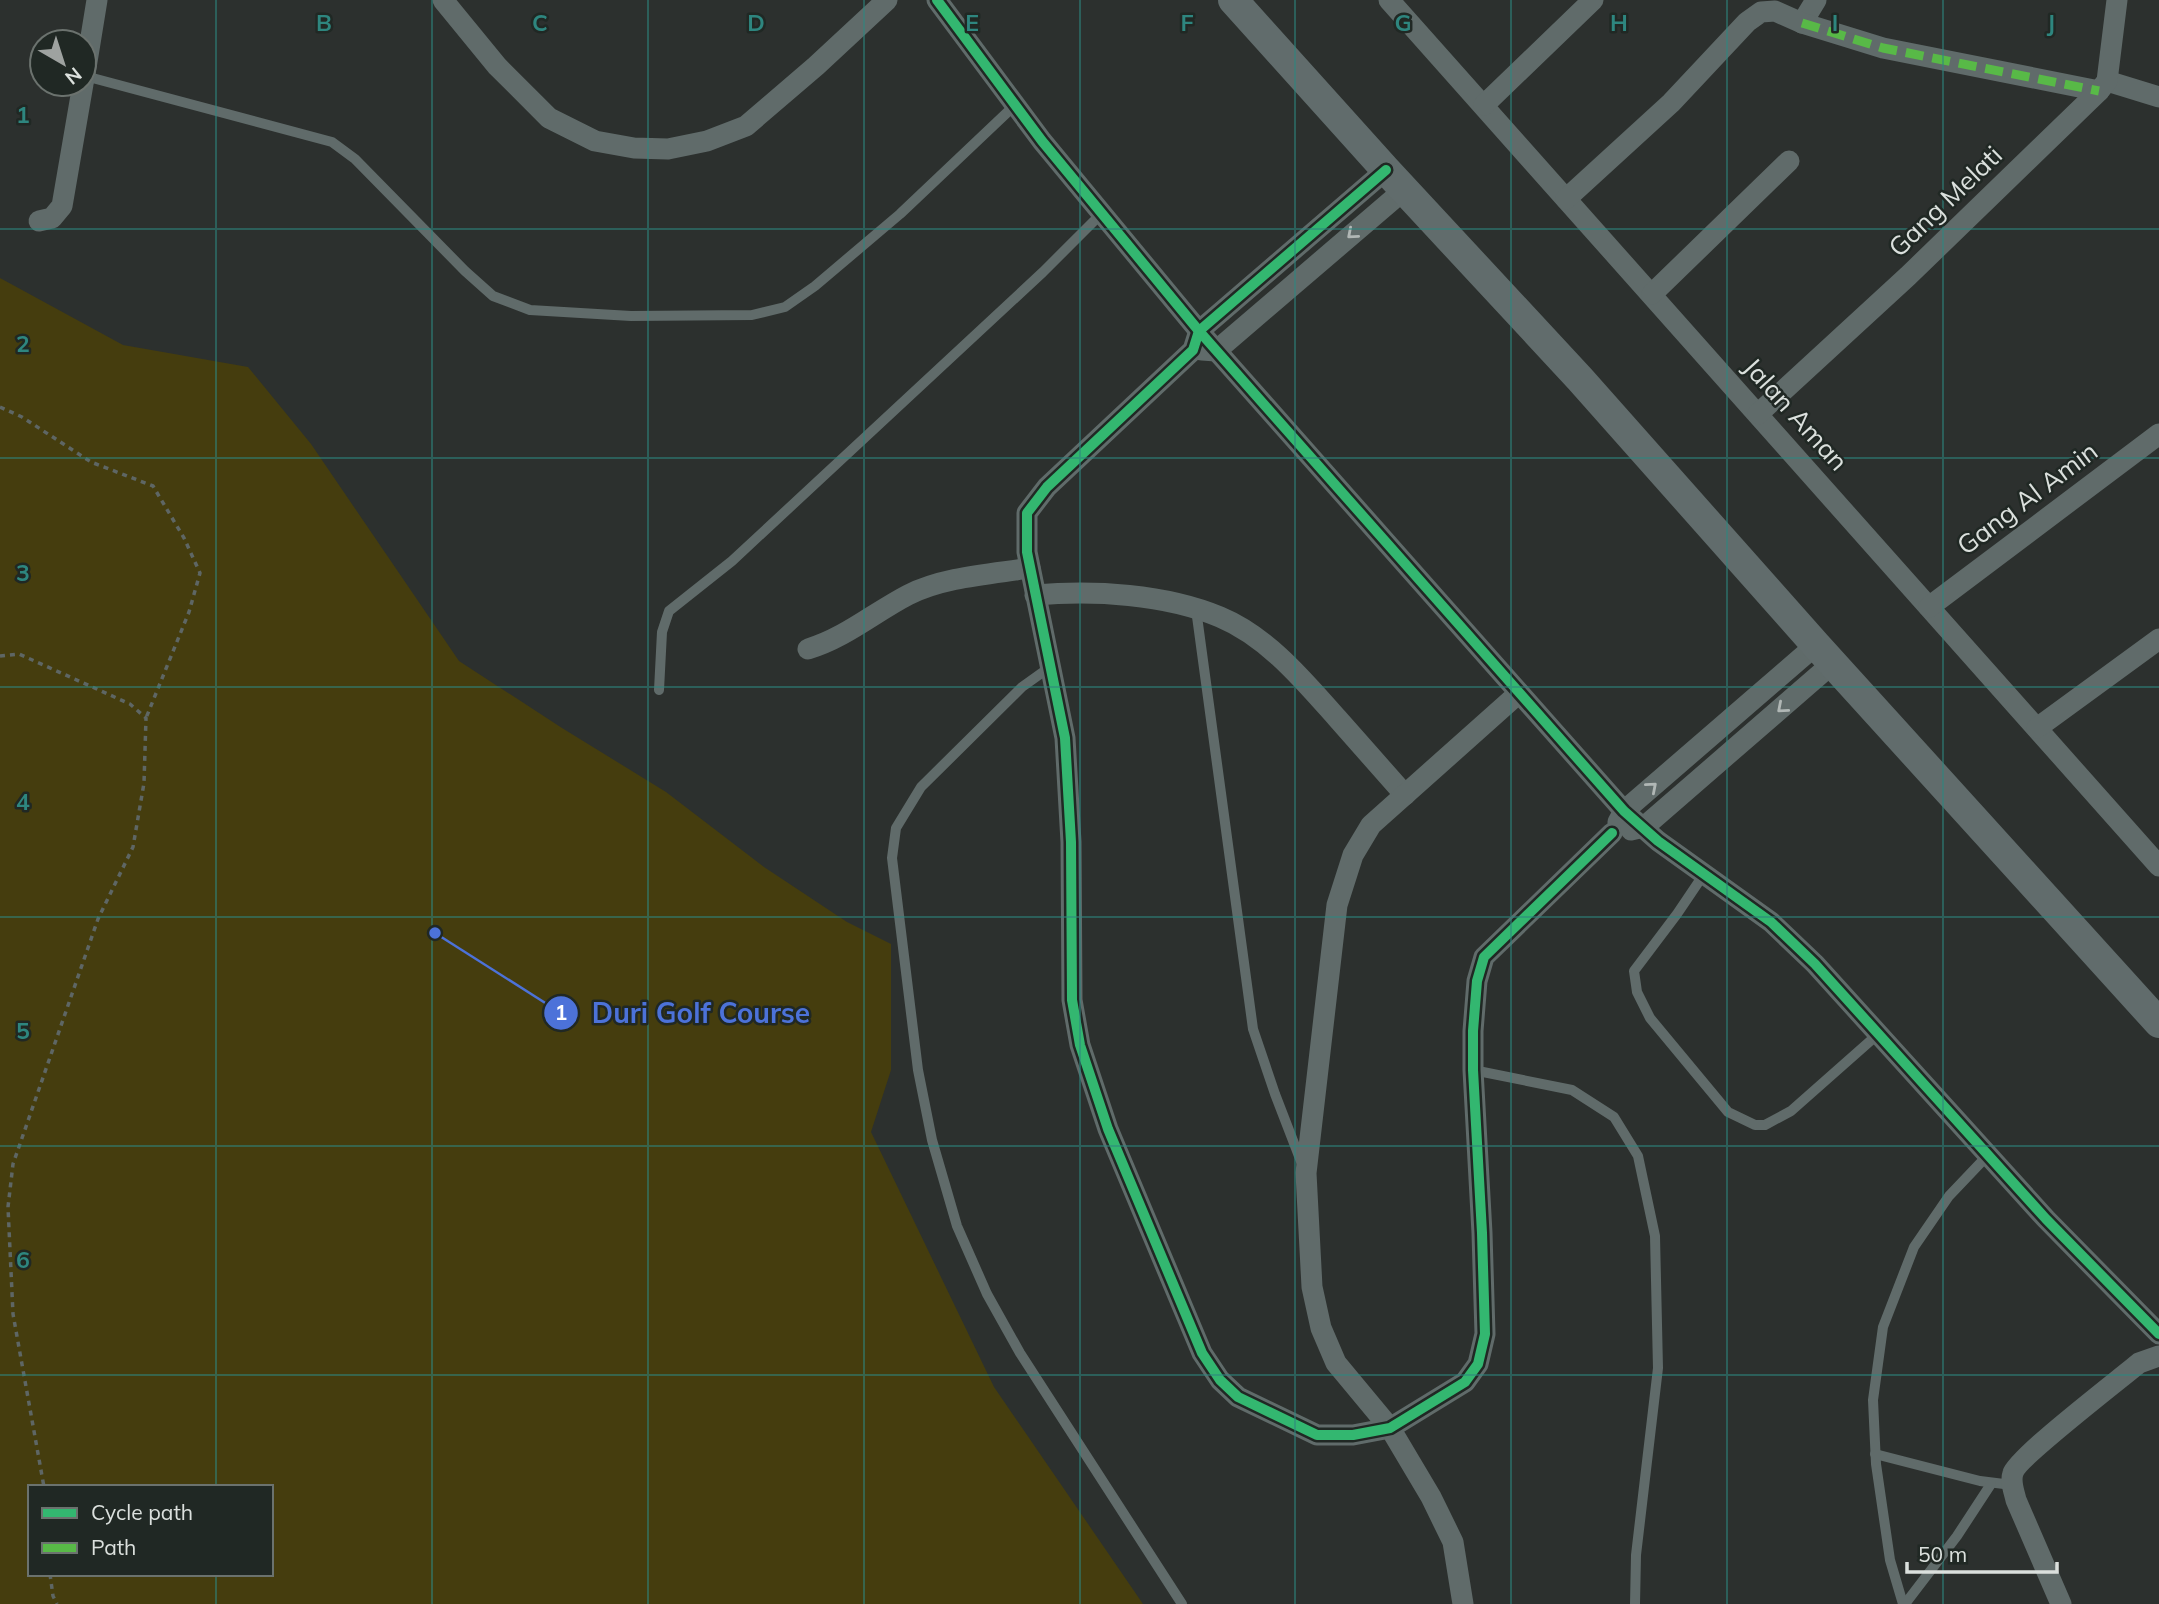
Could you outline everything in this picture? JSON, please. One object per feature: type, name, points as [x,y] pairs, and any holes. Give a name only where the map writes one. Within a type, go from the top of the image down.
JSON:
[{"type":"street","points":[[92,28],[97,0]]},
{"type":"street","points":[[443,0],[497,66],[549,118],[595,141],[634,148],[668,149],[707,141],[746,126],[887,0]]},
{"type":"street","points":[[937,0],[1014,106],[1101,214],[1196,341],[1216,351],[1624,811],[1658,841],[1771,922],[1815,964],[1988,1155],[2128,1304],[2157,1328],[2149,1359],[2030,1452],[2002,1484],[2016,1500],[2061,1604]]},
{"type":"street","points":[[1233,0],[1580,379],[2159,1023]]},
{"type":"street","name":"Jalan Aman","points":[[1389,0],[2158,862]]},
{"type":"street","points":[[1484,104],[1593,0]]},
{"type":"street","points":[[1802,23],[1816,0]]},
{"type":"street","points":[[2103,86],[2117,0]]},
{"type":"street","points":[[1566,199],[1671,103],[1747,22],[1761,12],[1775,11],[1802,23],[1884,48],[2159,97]]},
{"type":"street","name":"Gang Melati","points":[[1758,414],[1908,276],[2103,86]]},
{"type":"street","points":[[39,221],[52,218],[62,206],[81,98]]},
{"type":"street","points":[[1652,294],[1789,161]]},
{"type":"street","points":[[1395,180],[1196,341],[1047,487],[1027,513],[1027,552],[1065,738],[1072,842],[1072,1000],[1080,1045],[1108,1129],[1202,1353],[1220,1380],[1238,1397],[1317,1435],[1353,1435],[1390,1427],[1465,1382],[1478,1364],[1485,1334],[1473,1069],[1477,981],[1484,957],[1612,833],[1624,811],[1825,654]]},
{"type":"street","points":[[1216,351],[1395,180]]},
{"type":"street","name":"Gang Al Amin","points":[[1929,607],[2159,434]]},
{"type":"street","points":[[808,649],[856,627],[911,593],[956,580],[1030,568]]},
{"type":"street","points":[[1035,595],[1076,592],[1142,597],[1221,617],[1255,637],[1296,671],[1405,795]]},
{"type":"street","points":[[2037,728],[2159,639]]},
{"type":"street","points":[[1612,833],[1644,827],[1825,654]]},
{"type":"street","points":[[1463,1604],[1453,1542],[1431,1497],[1390,1427],[1336,1363],[1321,1328],[1312,1287],[1306,1173],[1337,905],[1353,855],[1371,825],[1519,693]]},
{"type":"lane","points":[[98,84],[332,142],[355,159],[493,296],[530,310],[631,316],[752,315],[785,307],[815,286],[900,214],[1014,106]]},
{"type":"lane","points":[[659,690],[662,632],[669,611],[742,551],[1101,214]]},
{"type":"lane","points":[[1196,609],[1253,1029],[1306,1173]]},
{"type":"lane","points":[[1050,667],[1022,687],[920,787],[896,828],[892,858],[918,1070],[932,1140],[957,1226],[987,1294],[1028,1364],[1182,1604]]},
{"type":"lane","points":[[1704,874],[1634,971],[1637,992],[1650,1018],[1728,1112],[1755,1125],[1765,1125],[1791,1111],[1877,1035]]},
{"type":"lane","points":[[1473,1069],[1572,1090],[1614,1117],[1638,1156],[1655,1236],[1658,1368],[1636,1555],[1635,1604]]},
{"type":"lane","points":[[1904,1604],[1890,1560],[1875,1454],[1873,1400],[1883,1327],[1914,1247],[1949,1196],[1988,1155]]},
{"type":"lane","points":[[1875,1454],[2002,1484],[1904,1604]]},
{"type":"path","points":[[0,407],[22,417],[91,462],[153,486],[184,538],[200,573],[189,612],[146,718],[145,783],[133,847],[98,919],[13,1164],[8,1207],[13,1314],[44,1485]]},
{"type":"path","points":[[0,656],[19,654],[130,704],[146,718]]},
{"type":"path","points":[[50,1576],[52,1596],[57,1604]]},
{"type":"shaded area","points":[[0,278],[123,345],[248,367],[311,444],[459,661],[666,792],[764,867],[847,922],[891,944],[891,1070],[871,1132],[994,1387],[1143,1604],[0,1604]]},
{"type":"marked path","points":[[1802,23],[1883,48],[2099,91]]},
{"type":"cycle path","points":[[937,0],[1042,141],[1199,331],[1624,811],[1658,841],[1771,922],[1815,964],[2046,1219],[2159,1334]]},
{"type":"cycle path","points":[[1386,170],[1199,331],[1193,350],[1047,487],[1027,513],[1027,552],[1065,738],[1071,842],[1072,1000],[1080,1045],[1108,1129],[1202,1353],[1220,1380],[1238,1397],[1317,1435],[1353,1435],[1390,1428],[1465,1382],[1478,1364],[1485,1334],[1473,1070],[1477,981],[1484,957],[1612,833]]},
{"type":"place","name":"Duri Golf Course","points":[[435,933]]}]
